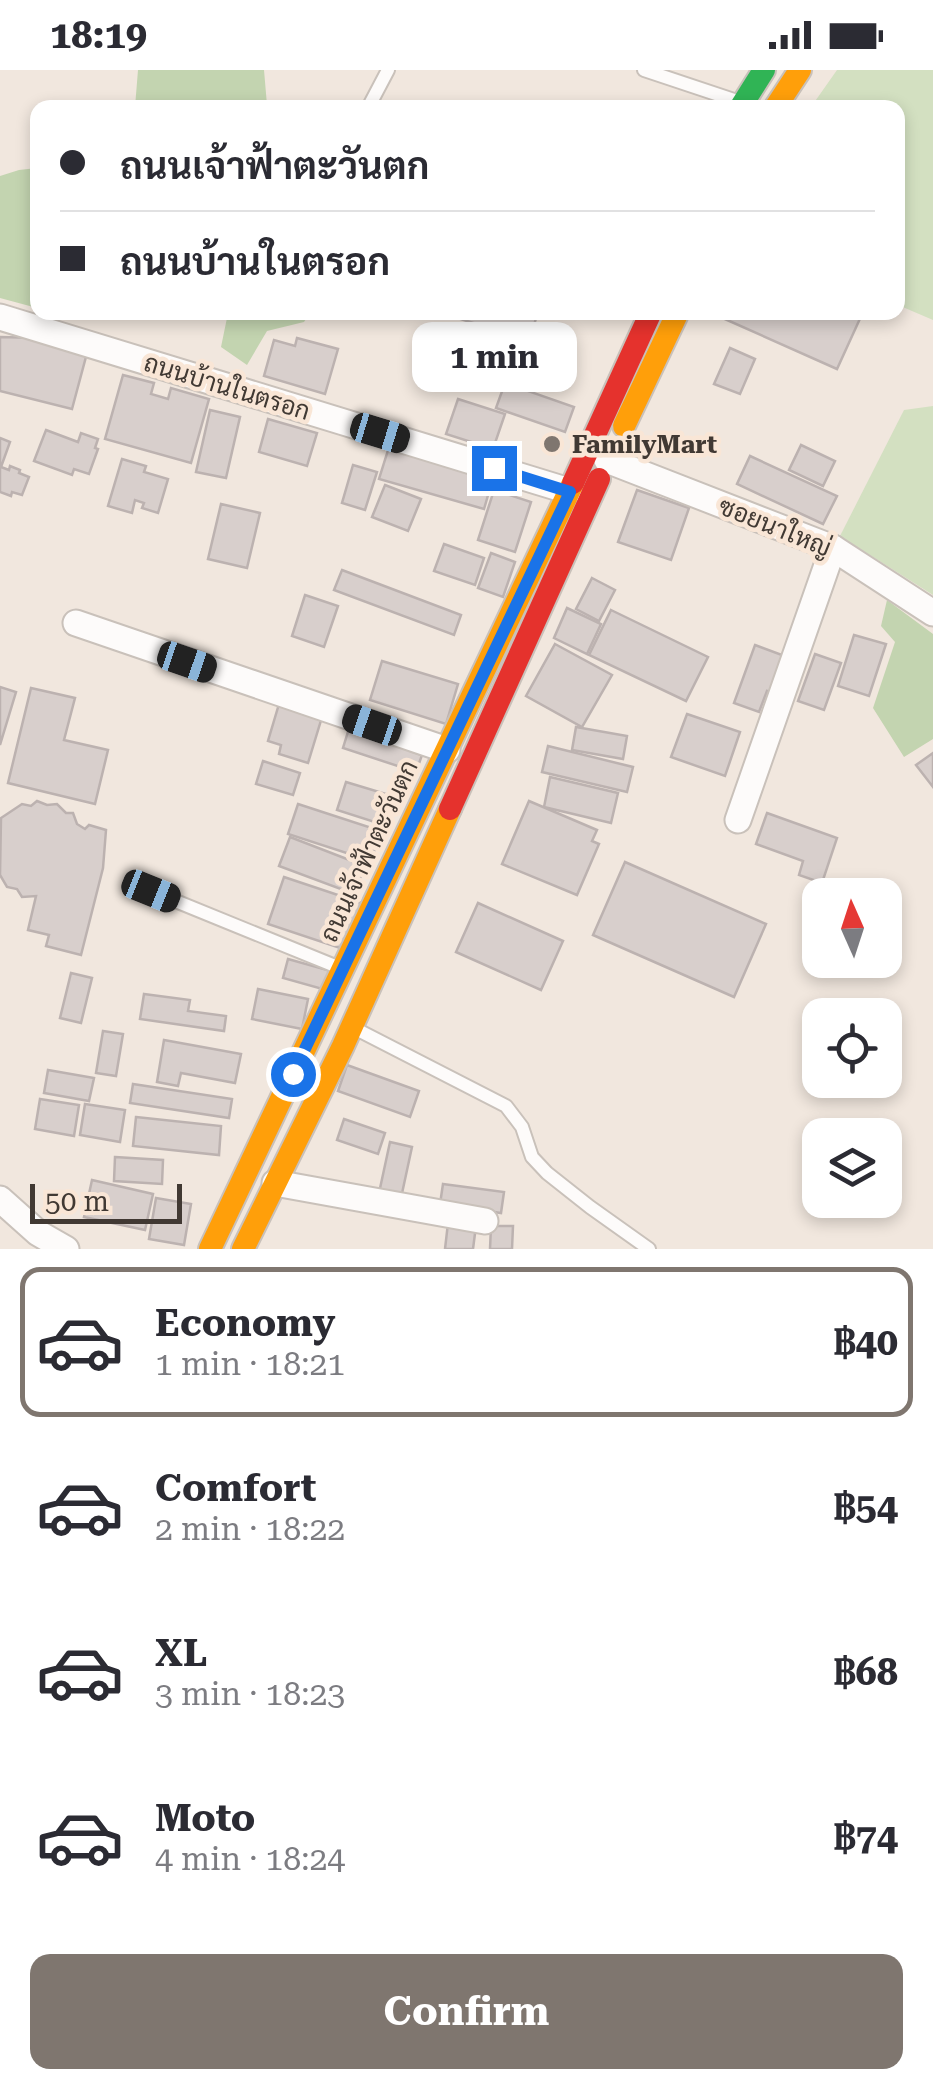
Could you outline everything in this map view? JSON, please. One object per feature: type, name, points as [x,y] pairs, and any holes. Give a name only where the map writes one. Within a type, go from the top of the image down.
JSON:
[{"type":"main road","points":[[745,100],[764,70]]},
{"type":"main road","points":[[781,100],[800,70]]},
{"type":"main road","name":"ถนนเจ้าฟ้าตะวันตก","points":[[210,1249],[570,492],[647,320]]},
{"type":"main road","points":[[243,1249],[352,1026],[674,320]]},
{"type":"street","name":"ถนนบ้านในตรอก","points":[[0,317],[570,492]]},
{"type":"street","name":"ซอยนาใหญ่","points":[[608,460],[833,548],[933,614]]},
{"type":"street","points":[[738,820],[833,548]]},
{"type":"street","points":[[76,624],[447,750]]},
{"type":"street","points":[[275,1184],[485,1222]]},
{"type":"street","points":[[0,1200],[38,1233],[66,1249]]},
{"type":"lane","points":[[372,100],[388,70]]},
{"type":"lane","points":[[644,70],[728,100]]},
{"type":"lane","points":[[151,891],[343,969]]},
{"type":"lane","points":[[352,1026],[506,1106],[522,1128],[532,1158],[590,1208],[648,1249]]},
{"type":"green space","points":[[138,70],[264,70],[267,100],[136,100]]},
{"type":"green space","points":[[837,70],[933,70],[933,320],[905,308],[905,100],[816,100]]},
{"type":"green space","points":[[30,169],[30,306],[0,298],[0,176]]},
{"type":"green space","points":[[226,320],[305,320],[267,331],[247,365],[221,347]]},
{"type":"green space","points":[[933,406],[933,595],[840,536],[904,410]]},
{"type":"green space","points":[[887,600],[933,634],[933,739],[904,757],[873,708],[895,642],[881,626]]},
{"type":"building","points":[[464,320],[536,320],[529,341]]},
{"type":"building","points":[[727,320],[859,320],[837,369]]},
{"type":"building","points":[[0,337],[40,338],[87,353],[72,409],[0,391]]},
{"type":"building","points":[[297,338],[338,349],[325,394],[264,376],[274,340],[295,346]]},
{"type":"building","points":[[730,348],[755,359],[740,394],[714,384]]},
{"type":"building","points":[[123,375],[154,383],[151,394],[168,399],[171,388],[209,399],[191,463],[105,439]]},
{"type":"building","points":[[505,383],[574,407],[565,432],[496,408]]},
{"type":"building","points":[[458,399],[505,414],[493,449],[446,434]]},
{"type":"building","points":[[210,410],[240,417],[226,478],[196,472]]},
{"type":"building","points":[[268,419],[317,433],[307,466],[259,452]]},
{"type":"building","points":[[46,430],[78,442],[81,433],[98,439],[89,474],[74,469],[72,475],[34,461]]},
{"type":"building","points":[[0,438],[10,442],[1,467],[9,470],[10,466],[29,477],[22,495],[0,492]]},
{"type":"building","points":[[801,445],[835,461],[823,486],[789,470]]},
{"type":"building","points":[[389,447],[493,478],[484,509],[379,479]]},
{"type":"building","points":[[750,456],[837,496],[823,524],[737,484]]},
{"type":"building","points":[[122,459],[146,466],[144,472],[168,479],[158,513],[142,508],[144,503],[135,500],[132,513],[108,506]]},
{"type":"building","points":[[353,465],[377,472],[365,510],[342,503]]},
{"type":"building","points":[[385,485],[421,499],[408,531],[372,517]]},
{"type":"building","points":[[494,490],[531,502],[515,552],[478,540]]},
{"type":"building","points":[[637,490],[689,508],[671,560],[618,542]]},
{"type":"building","points":[[221,504],[260,513],[247,568],[208,559]]},
{"type":"building","points":[[444,544],[484,558],[475,585],[434,571]]},
{"type":"building","points":[[491,553],[515,562],[503,597],[478,588]]},
{"type":"building","points":[[342,570],[461,615],[454,635],[334,590]]},
{"type":"building","points":[[592,578],[615,590],[599,621],[576,609]]},
{"type":"building","points":[[305,595],[338,606],[324,647],[292,636]]},
{"type":"building","points":[[567,608],[601,624],[587,654],[554,638]]},
{"type":"building","points":[[611,610],[708,657],[686,701],[589,655]]},
{"type":"building","points":[[854,635],[886,644],[869,696],[838,686]]},
{"type":"building","points":[[555,644],[612,675],[582,727],[526,696]]},
{"type":"building","points":[[755,645],[790,658],[777,695],[767,691],[759,712],[734,703]]},
{"type":"building","points":[[815,654],[841,663],[824,710],[798,701]]},
{"type":"building","points":[[382,661],[458,684],[446,724],[370,700]]},
{"type":"building","points":[[0,687],[16,692],[0,745]]},
{"type":"building","points":[[31,688],[75,698],[64,740],[108,750],[95,804],[8,783]]},
{"type":"building","points":[[279,704],[322,717],[308,763],[279,754],[281,745],[268,741]]},
{"type":"building","points":[[687,714],[740,732],[725,776],[671,757]]},
{"type":"building","points":[[351,722],[412,742],[410,751],[422,755],[416,772],[343,748]]},
{"type":"building","points":[[576,727],[627,736],[623,759],[572,750]]},
{"type":"building","points":[[548,746],[633,767],[627,792],[542,772]]},
{"type":"building","points":[[933,753],[933,787],[916,765]]},
{"type":"building","points":[[263,761],[300,773],[293,795],[256,784]]},
{"type":"building","points":[[550,777],[618,793],[611,823],[544,807]]},
{"type":"building","points":[[346,782],[396,797],[387,826],[337,810]]},
{"type":"building","points":[[37,801],[57,804],[66,813],[73,813],[77,824],[85,829],[89,825],[106,830],[103,868],[81,955],[46,946],[49,935],[28,930],[36,896],[22,897],[17,889],[7,887],[0,875],[1,818],[22,804],[31,806]]},
{"type":"building","points":[[529,801],[597,830],[592,841],[599,844],[577,895],[502,864]]},
{"type":"building","points":[[298,804],[381,831],[371,861],[288,834]]},
{"type":"building","points":[[767,813],[837,838],[824,878],[799,875],[803,861],[756,844]]},
{"type":"building","points":[[290,837],[365,866],[354,894],[279,866]]},
{"type":"building","points":[[625,862],[766,924],[734,997],[593,935]]},
{"type":"building","points":[[284,877],[362,903],[343,949],[268,924]]},
{"type":"building","points":[[478,903],[563,941],[541,990],[456,952]]},
{"type":"building","points":[[288,959],[331,971],[326,990],[283,978]]},
{"type":"building","points":[[71,973],[92,978],[81,1023],[60,1018]]},
{"type":"building","points":[[258,989],[308,999],[302,1029],[252,1019]]},
{"type":"building","points":[[144,994],[190,1000],[188,1011],[226,1016],[224,1031],[140,1019]]},
{"type":"building","points":[[103,1031],[123,1034],[116,1076],[96,1073]]},
{"type":"building","points":[[164,1040],[241,1054],[235,1083],[181,1073],[178,1086],[157,1082]]},
{"type":"building","points":[[347,1065],[419,1091],[410,1117],[338,1091]]},
{"type":"building","points":[[48,1070],[94,1078],[89,1101],[44,1093]]},
{"type":"building","points":[[133,1084],[232,1099],[229,1118],[130,1103]]},
{"type":"building","points":[[40,1099],[79,1105],[74,1136],[35,1129]]},
{"type":"building","points":[[85,1104],[125,1110],[120,1142],[80,1135]]},
{"type":"building","points":[[136,1117],[221,1126],[219,1155],[133,1146]]},
{"type":"building","points":[[344,1119],[385,1133],[378,1154],[337,1140]]},
{"type":"building","points":[[390,1142],[412,1147],[401,1198],[379,1193]]},
{"type":"building","points":[[115,1157],[163,1160],[162,1184],[114,1181]]},
{"type":"building","points":[[92,1180],[153,1194],[145,1230],[84,1217]]},
{"type":"building","points":[[443,1184],[504,1192],[501,1213],[440,1204]]},
{"type":"building","points":[[156,1198],[191,1204],[184,1245],[149,1239]]},
{"type":"building","points":[[448,1223],[476,1226],[473,1249],[445,1249]]},
{"type":"building","points":[[491,1226],[513,1226],[512,1249],[490,1249]]},
{"type":"traffic: fast","points":[[745,100],[764,70]]},
{"type":"traffic: slow","points":[[780,100],[800,70]]},
{"type":"traffic: slow","points":[[624,426],[674,320]]},
{"type":"traffic: slow","points":[[210,1249],[573,483]]},
{"type":"traffic: slow","points":[[243,1249],[343,1046],[450,809]]},
{"type":"traffic: jam","points":[[573,483],[647,320]]},
{"type":"traffic: jam","points":[[450,809],[599,479]]},
{"type":"place","name":"FamilyMart","points":[[552,444]]},
{"type":"route","points":[[293,1074],[570,492],[494,468]]}]
